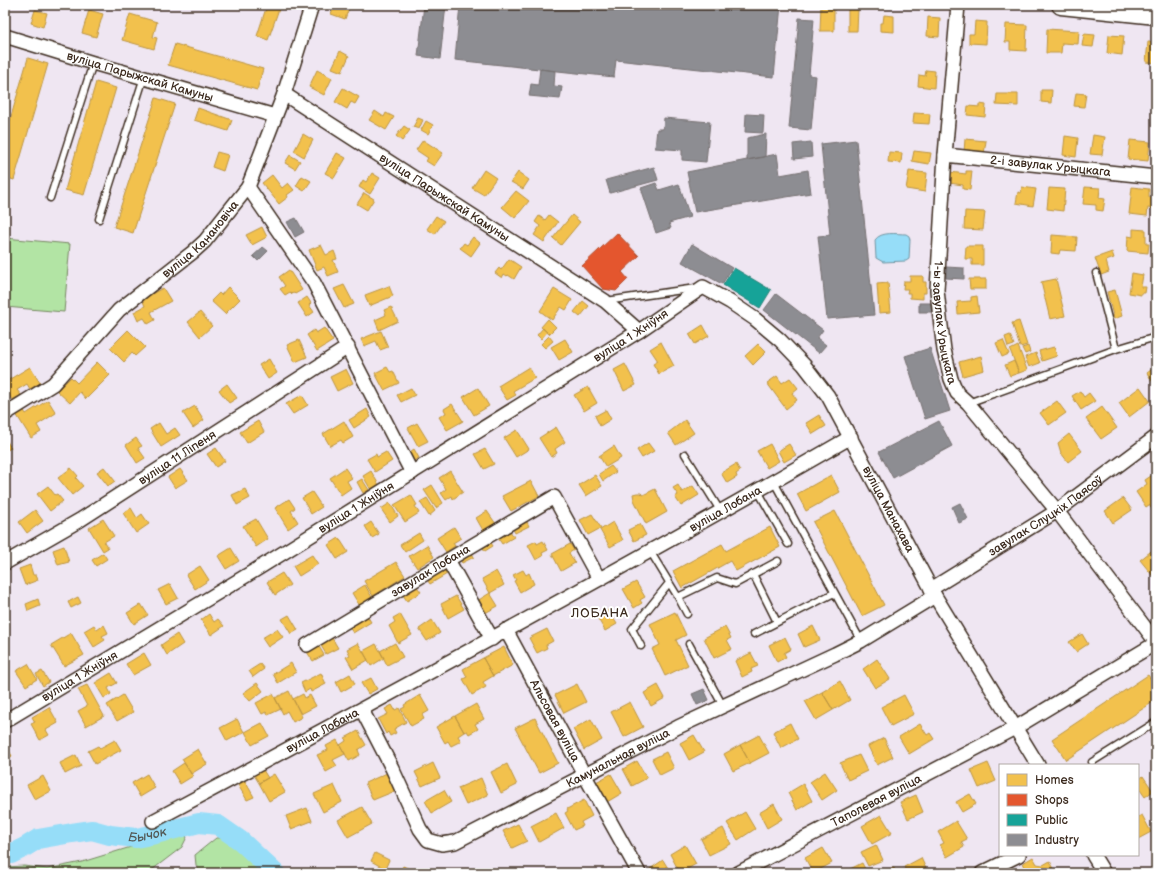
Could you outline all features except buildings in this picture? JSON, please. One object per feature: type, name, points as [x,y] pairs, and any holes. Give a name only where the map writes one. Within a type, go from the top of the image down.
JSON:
[{"type":"main road","points":[[1061,5],[1137,9],[1156,15]]},
{"type":"street","name":"вуліца Канановіча","points":[[5,414],[54,384],[119,310],[205,241],[248,187],[284,94],[312,5]]},
{"type":"street","name":"1-ы завулак Урыцкага","points":[[958,5],[945,155],[937,290],[944,350],[951,379],[957,393],[968,403],[1057,511],[1156,642]]},
{"type":"street","name":"вуліца Парыжскай Камуны","points":[[5,36],[275,116]]},
{"type":"street","name":"вуліца Парыжскай Камуны","points":[[284,94],[605,301],[639,331]]},
{"type":"street","name":"2-і завулак Урыцкага","points":[[945,155],[1156,177]]},
{"type":"street","points":[[248,187],[314,283],[412,473]]},
{"type":"street","name":"вуліца 1 Жніўня","points":[[5,721],[247,576],[639,331],[703,287]]},
{"type":"street","name":"вуліца Манахава","points":[[703,287],[730,302],[755,319],[780,340],[804,365],[828,396],[852,437],[933,592],[1037,764]]},
{"type":"street","name":"вуліца 11 Ліпеня","points":[[5,563],[80,520],[348,348]]},
{"type":"street","name":"вуліца Лобана","points":[[153,821],[492,639],[721,512],[852,437]]},
{"type":"street","name":"завулак Слуцкіх Паясоў","points":[[933,592],[1057,511],[1156,437]]},
{"type":"street","name":"завулак Лобана","points":[[307,645],[554,497],[600,579]]},
{"type":"street","points":[[448,560],[492,639]]},
{"type":"street","name":"Камунальная вуліца","points":[[362,710],[392,768],[420,829],[428,840],[442,844],[455,842],[678,727],[861,641],[933,592]]},
{"type":"street","name":"Альсовая вуліца","points":[[506,630],[639,873]]},
{"type":"street","name":"Таполевая вуліца","points":[[738,873],[1015,728],[1156,642]]},
{"type":"street","points":[[982,873],[1017,856]]},
{"type":"street","points":[[1094,856],[1104,873]]},
{"type":"lane","points":[[50,198],[93,63]]},
{"type":"lane","points":[[99,219],[144,77]]},
{"type":"lane","points":[[1096,272],[1116,349]]},
{"type":"lane","points":[[605,301],[703,287]]},
{"type":"lane","points":[[968,403],[1116,349],[1156,338]]},
{"type":"lane","points":[[685,454],[721,512]]},
{"type":"lane","points":[[774,482],[861,641]]},
{"type":"lane","points":[[758,491],[788,544]]},
{"type":"lane","points":[[650,551],[687,614]]},
{"type":"lane","points":[[678,597],[718,578],[735,584],[778,561]]},
{"type":"lane","points":[[753,574],[777,622]]},
{"type":"lane","points":[[641,646],[632,629],[669,583]]},
{"type":"lane","points":[[754,634],[834,593]]},
{"type":"lane","points":[[689,644],[723,706]]},
{"type":"lane","points":[[1092,762],[1156,722]]},
{"type":"green space","points":[[5,238],[70,244],[64,312],[5,307]]},
{"type":"green space","points":[[182,832],[187,837],[182,847],[148,873],[5,873],[5,867],[24,866],[47,869],[82,862],[144,843],[163,835]]},
{"type":"green space","points":[[216,838],[229,838],[265,873],[200,873],[196,865],[195,855]]},
{"type":"water","points":[[885,234],[906,234],[909,236],[910,240],[909,259],[906,261],[883,262],[876,258],[875,240],[878,237]]},
{"type":"waterway","name":"Бычок","points":[[5,854],[11,854],[38,839],[72,833],[92,830],[110,835],[136,838],[199,823],[218,825],[241,841],[275,873]]},
{"type":"district","name":"ЛОБАНА","points":[[600,613]]}]
